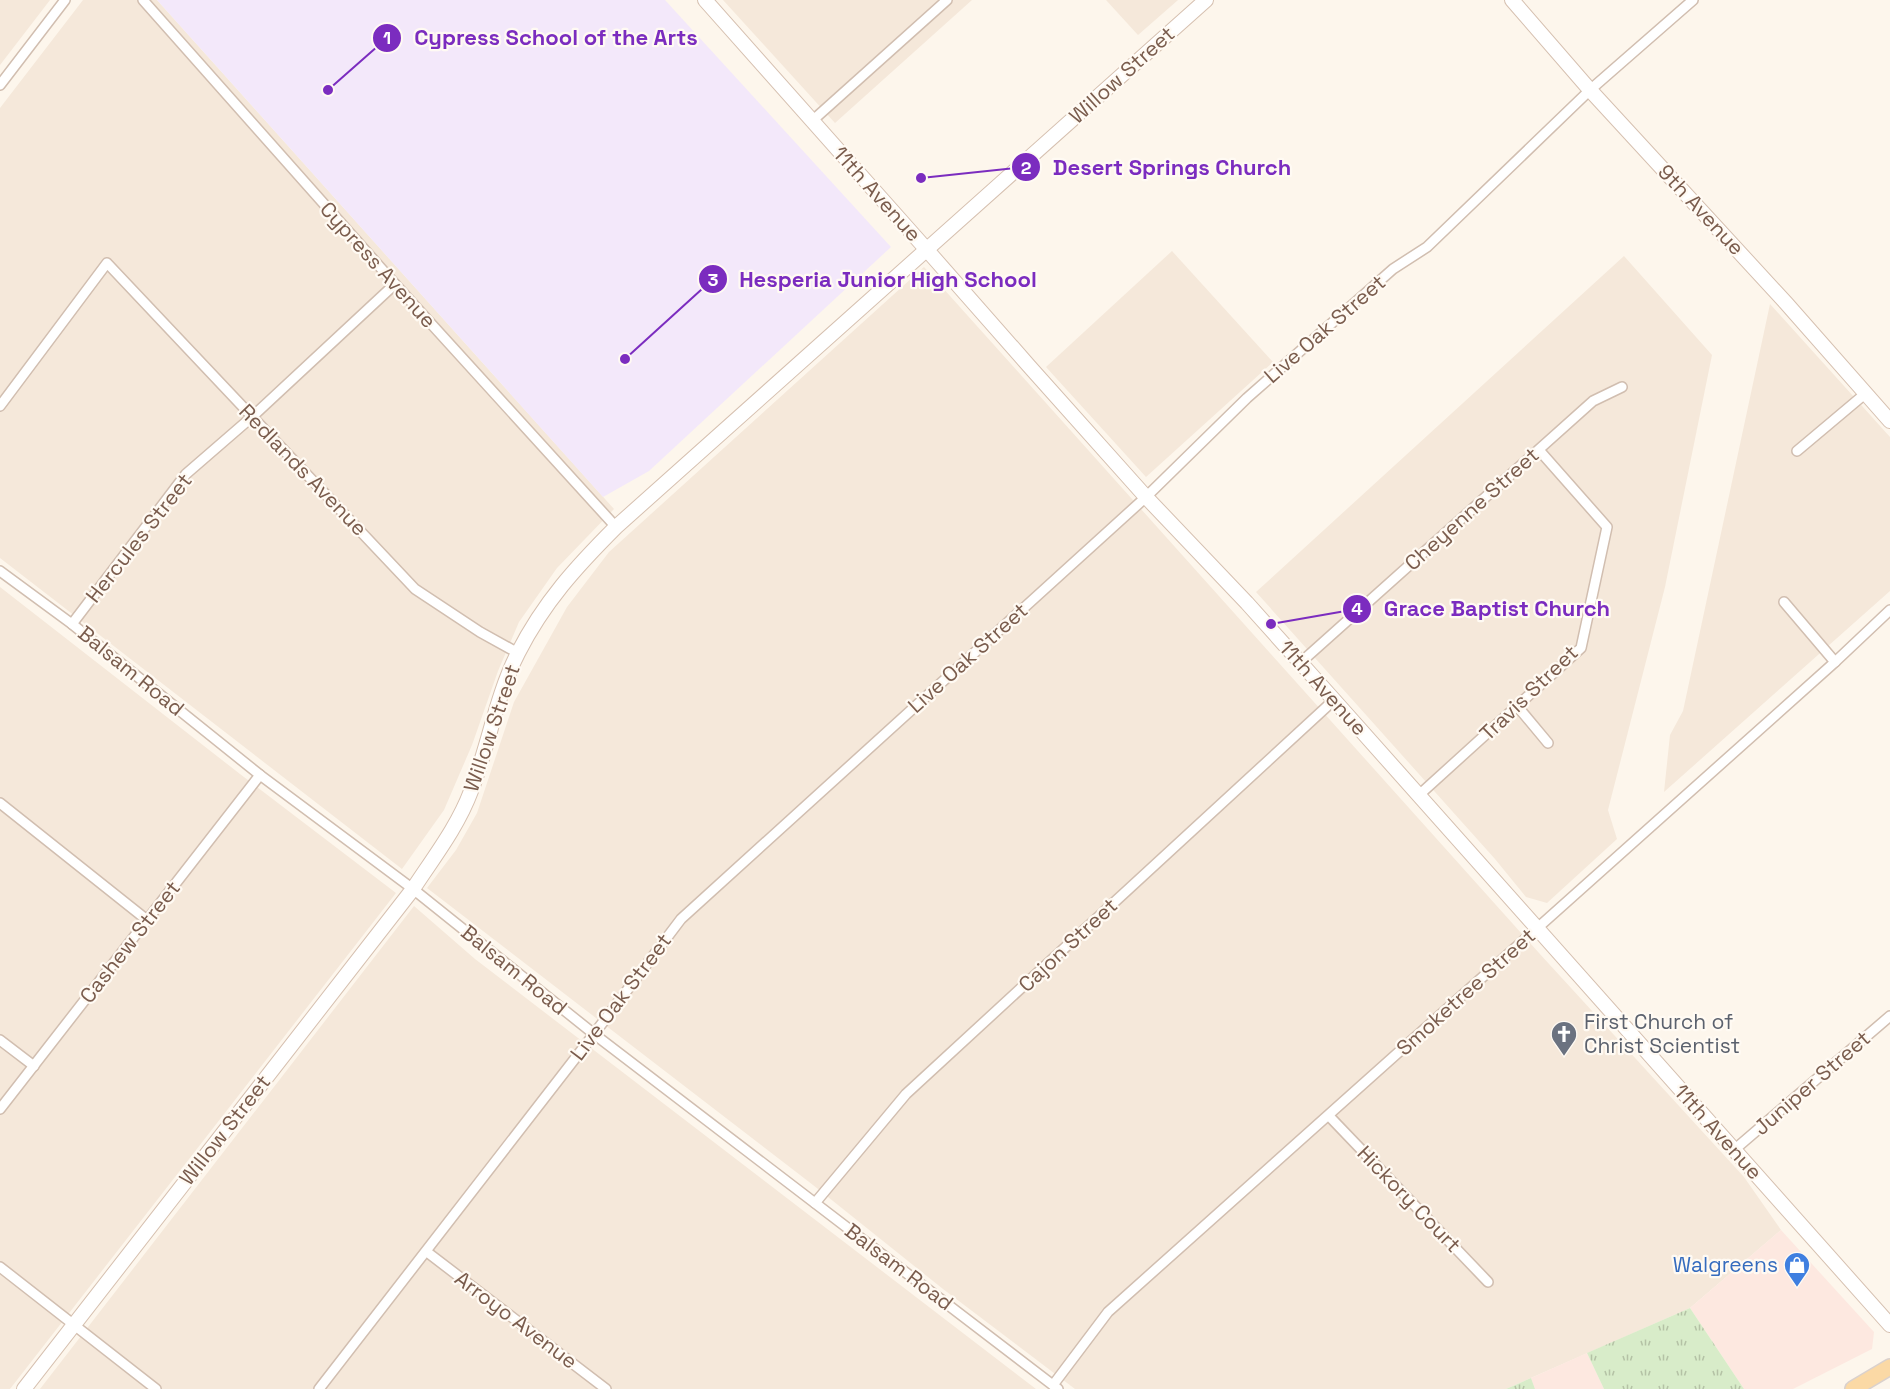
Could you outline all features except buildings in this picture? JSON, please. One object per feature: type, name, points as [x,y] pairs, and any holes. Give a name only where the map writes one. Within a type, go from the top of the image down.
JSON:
[{"type":"main road","points":[[1853,1389],[1890,1367]]},
{"type":"street","points":[[0,86],[66,0]]},
{"type":"street","name":"Cypress Avenue","points":[[142,0],[395,284],[616,527]]},
{"type":"street","points":[[812,121],[947,0]]},
{"type":"street","name":"Willow Street","points":[[24,1389],[413,889],[464,808],[504,685],[518,653],[554,593],[616,527],[1206,0]]},
{"type":"street","name":"9th Avenue","points":[[1512,0],[1590,90],[1786,303],[1890,421]]},
{"type":"street","name":"Live Oak Street","points":[[320,1389],[681,919],[1146,497],[1247,398],[1393,269],[1427,247],[1590,90],[1693,0]]},
{"type":"street","name":"11th Avenue","points":[[710,2],[1010,346],[1146,497],[1247,603],[1890,1325]]},
{"type":"street","name":"Redlands Avenue","points":[[0,406],[107,263],[415,589],[480,632],[518,653]]},
{"type":"street","name":"Hercules Street","points":[[72,624],[186,474],[253,416],[395,284]]},
{"type":"street","name":"Cheyenne Street","points":[[1300,663],[1593,401],[1622,387]]},
{"type":"street","points":[[1797,451],[1866,393]]},
{"type":"street","name":"Travis Street","points":[[1419,795],[1581,648],[1607,528],[1539,450]]},
{"type":"street","name":"Balsam Road","points":[[0,571],[72,624],[260,774],[413,889],[594,1034],[1056,1387]]},
{"type":"street","points":[[1784,602],[1835,662]]},
{"type":"street","name":"Smoketree Street","points":[[1056,1387],[1108,1312],[1835,662],[1890,610]]},
{"type":"street","name":"Cajon Street","points":[[814,1203],[906,1094],[1334,700]]},
{"type":"street","points":[[1518,707],[1548,743]]},
{"type":"street","name":"Cashew Street","points":[[0,1109],[260,774]]},
{"type":"street","points":[[0,803],[147,920]]},
{"type":"street","name":"Juniper Street","points":[[1734,1150],[1890,1017]]},
{"type":"street","points":[[0,1040],[34,1066]]},
{"type":"street","name":"Hickory Court","points":[[1329,1116],[1488,1282]]},
{"type":"street","name":"Arroyo Avenue","points":[[427,1252],[606,1389]]},
{"type":"street","points":[[0,1267],[156,1389]]},
{"type":"shaded area","points":[[0,0],[50,0],[0,65]]},
{"type":"shaded area","points":[[83,0],[157,0],[614,509],[557,568],[519,622],[498,671],[472,745],[444,810],[402,869],[0,558],[0,108]]},
{"type":"shaded area","points":[[157,0],[665,0],[891,247],[649,471],[603,497]]},
{"type":"shaded area","points":[[723,0],[972,0],[835,123]]},
{"type":"shaded area","points":[[1106,0],[1178,0],[1138,35]]},
{"type":"shaded area","points":[[1172,251],[1273,362],[1146,477],[1046,367]]},
{"type":"shaded area","points":[[1624,256],[1712,355],[1665,587],[1608,810],[1617,839],[1547,903],[1526,897],[1495,859],[1256,592]]},
{"type":"shaded area","points":[[924,267],[1539,953],[1744,1177],[1781,1230],[1690,1308],[1506,1389],[1075,1389],[427,888],[456,850],[477,813],[514,702],[567,607],[609,552]]},
{"type":"shaded area","points":[[1770,304],[1890,437],[1890,591],[1664,792],[1670,735],[1683,711]]},
{"type":"shaded area","points":[[0,587],[396,893],[10,1389],[0,1389]]},
{"type":"shaded area","points":[[414,906],[475,959],[1036,1389],[40,1389]]},
{"type":"shaded area","points":[[1781,1230],[1874,1332],[1872,1349],[1793,1389],[1744,1389],[1690,1308]]},
{"type":"shaded area","points":[[1587,1353],[1604,1389],[1535,1389],[1531,1378]]},
{"type":"green space","points":[[1690,1308],[1744,1389],[1604,1389],[1587,1353]]},
{"type":"green space","points":[[1531,1378],[1535,1389],[1506,1389]]},
{"type":"place","name":"Cypress School of the Arts","points":[[328,90]]},
{"type":"place","name":"Desert Springs Church","points":[[921,178]]},
{"type":"place","name":"Hesperia Junior High School","points":[[625,359]]},
{"type":"place","name":"Grace Baptist Church","points":[[1271,624]]},
{"type":"place","name":"First Church of Christ Scientist","points":[[1564,1057]]},
{"type":"place","name":"Walgreens","points":[[1797,1288]]}]
